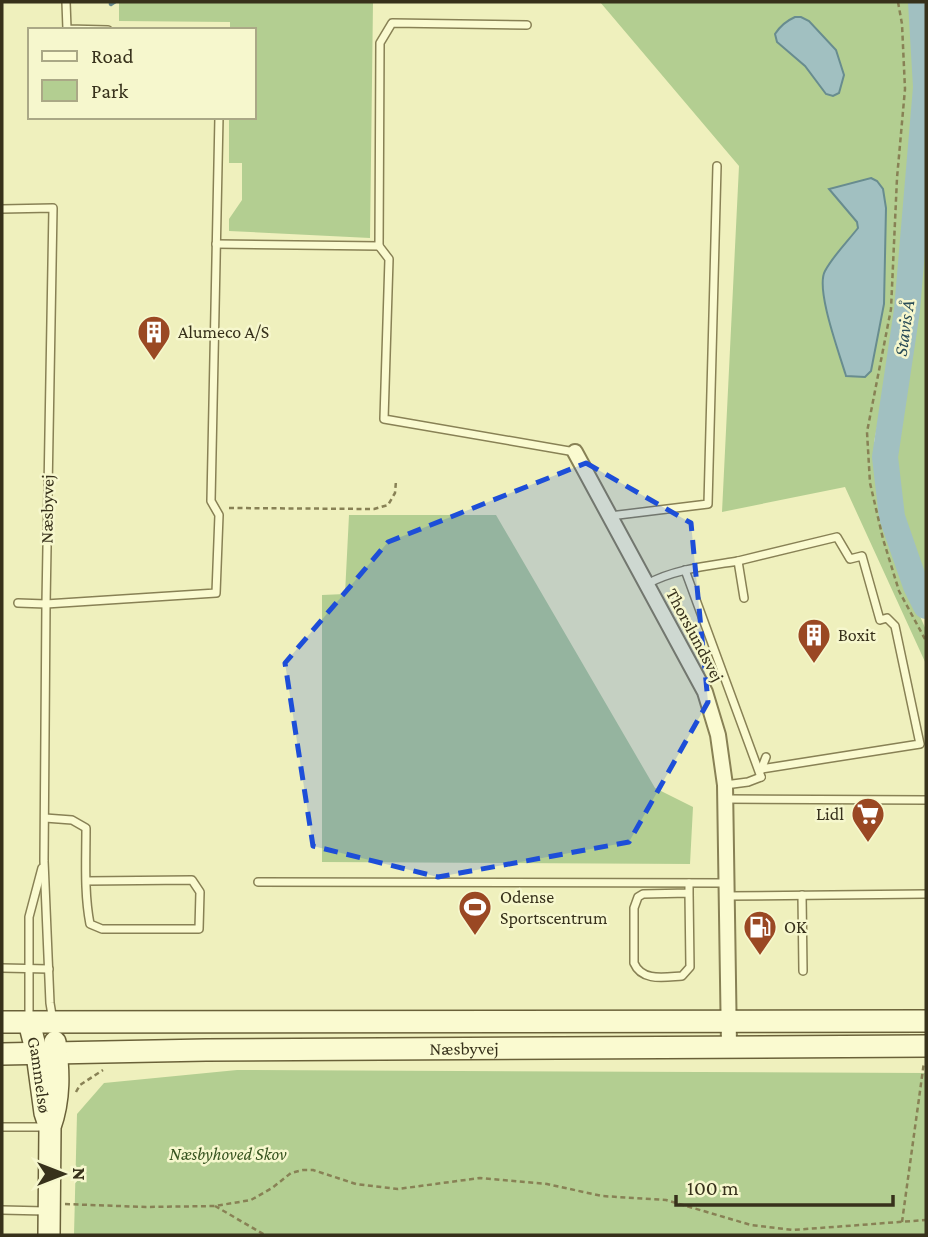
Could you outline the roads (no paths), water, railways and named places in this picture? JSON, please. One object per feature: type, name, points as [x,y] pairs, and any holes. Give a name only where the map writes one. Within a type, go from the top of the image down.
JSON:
[{"type":"street","name":"Thorslundsvej","points":[[575,452],[705,692],[718,735],[725,792],[729,1045]]},
{"type":"street","name":"Næsbyvej","points":[[2,1054],[43,1038],[231,1022],[926,1021]]},
{"type":"street","name":"Næsbyvej","points":[[2,1022],[43,1038],[122,1052],[729,1045],[925,1046]]},
{"type":"street","points":[[2,1036],[43,1038]]},
{"type":"street","name":"Gammelsø","points":[[43,1038],[45,1113],[50,1127],[49,1235]]},
{"type":"lane","points":[[66,2],[67,28]]},
{"type":"lane","points":[[527,25],[392,23],[380,43],[379,246],[389,258],[384,419],[575,452]]},
{"type":"lane","points":[[18,603],[46,604],[216,593],[219,515],[211,501],[219,119]]},
{"type":"lane","points":[[610,516],[708,504],[717,166]]},
{"type":"lane","name":"Næsbyvej","points":[[2,209],[52,208],[44,861],[50,1003],[43,1038]]},
{"type":"lane","points":[[216,244],[379,246]]},
{"type":"lane","points":[[646,585],[660,577],[685,570],[738,561],[836,537],[850,559],[862,556],[880,620],[887,618],[895,626],[920,744],[761,773],[725,792]]},
{"type":"lane","points":[[738,561],[744,598]]},
{"type":"lane","points":[[685,570],[761,773]]},
{"type":"lane","points":[[761,773],[765,757]]},
{"type":"lane","points":[[725,792],[926,800]]},
{"type":"lane","points":[[45,818],[72,820],[86,828],[86,881],[87,908],[90,924],[102,929],[199,929],[200,892],[192,880],[86,881]]},
{"type":"lane","name":"Næsbyvej","points":[[43,1038],[29,969],[29,917],[44,861]]},
{"type":"lane","points":[[258,882],[689,883],[802,895],[926,894]]},
{"type":"lane","points":[[689,883],[690,967],[687,973],[682,976],[642,975],[634,963],[634,908],[638,897],[643,894],[689,893]]},
{"type":"lane","points":[[802,895],[803,971]]},
{"type":"lane","points":[[2,968],[49,969]]},
{"type":"lane","points":[[2,1127],[50,1127]]},
{"type":"lane","points":[[2,1210],[49,1211]]},
{"type":"water","points":[[795,17],[809,21],[836,50],[844,75],[839,93],[833,96],[826,94],[805,66],[777,42],[777,31]]},
{"type":"water","points":[[871,178],[883,189],[886,208],[884,304],[871,371],[865,377],[846,376],[826,307],[823,280],[832,260],[858,228],[857,222],[829,189]]},
{"type":"waterway","name":"Stavis Å","points":[[921,2],[926,87],[907,310],[885,457],[892,517],[916,586],[926,606]]},
{"type":"place","name":"Alumeco A/S","points":[[154,362]]},
{"type":"place","name":"Boxit","points":[[814,665]]},
{"type":"place","name":"Lidl","points":[[868,844]]},
{"type":"place","name":"Odense Sportscentrum","points":[[475,937]]},
{"type":"place","name":"OK","points":[[760,957]]},
{"type":"park label","name":"Næsbyhoved Skov","points":[[228,1154]]}]
